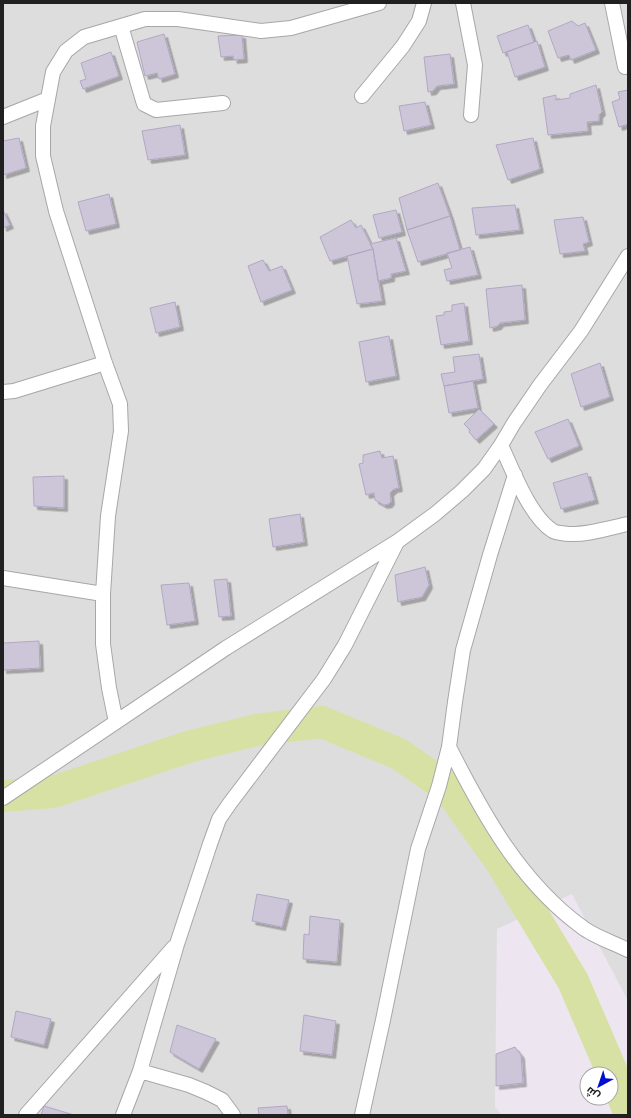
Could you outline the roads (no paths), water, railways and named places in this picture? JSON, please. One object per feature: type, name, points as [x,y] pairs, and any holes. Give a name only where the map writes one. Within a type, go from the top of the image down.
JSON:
[{"type":"street","points":[[116,722],[109,688],[104,644],[103,594],[108,516],[121,431],[120,404],[105,363],[56,211],[43,156],[43,126],[53,72],[66,51],[84,37],[145,19],[178,19],[261,31],[291,28],[379,3]]},
{"type":"street","points":[[362,96],[403,46],[419,21],[424,3]]},
{"type":"street","points":[[464,3],[475,65],[471,114]]},
{"type":"street","points":[[612,3],[626,67]]},
{"type":"street","points":[[121,26],[144,104],[156,110],[223,103]]},
{"type":"street","points":[[3,117],[48,99]]},
{"type":"street","points":[[3,798],[226,648],[398,542],[462,491],[484,469],[501,446],[514,423],[540,385],[581,331],[628,256]]},
{"type":"street","points":[[3,392],[14,391],[105,363]]},
{"type":"street","points":[[501,446],[526,498],[539,520],[554,531],[568,534],[587,533],[628,524]]},
{"type":"street","points":[[362,1115],[418,849],[439,786],[449,747],[463,650],[515,475]]},
{"type":"street","points":[[123,1115],[140,1071],[177,944],[219,820],[230,803],[324,679],[345,645],[398,542]]},
{"type":"street","points":[[3,578],[103,594]]},
{"type":"street","points":[[449,747],[472,793],[512,856],[543,894],[582,928],[628,950]]},
{"type":"street","points":[[26,1115],[177,944]]},
{"type":"street","points":[[140,1071],[189,1085],[206,1092],[222,1100],[233,1115]]},
{"type":"waterway","points":[[3,796],[53,792],[188,747],[256,730],[322,722],[399,754],[449,789],[501,862],[573,981],[628,1109]]}]
